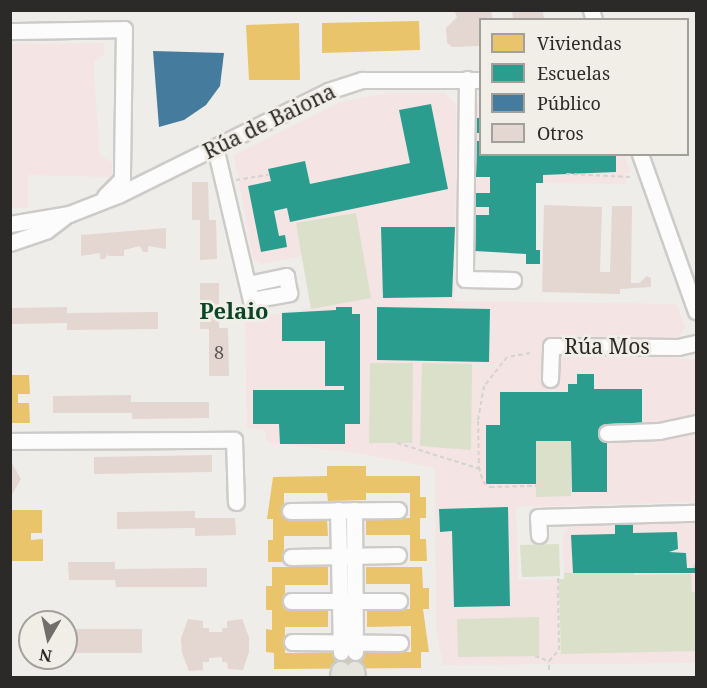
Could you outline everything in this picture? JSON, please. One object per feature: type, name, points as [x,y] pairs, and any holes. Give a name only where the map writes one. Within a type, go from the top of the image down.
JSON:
[{"type":"street","points":[[10,31],[124,28],[122,179],[100,200]]},
{"type":"street","name":"Rúa de Baiona","points":[[10,243],[47,230],[69,214],[100,200],[118,195],[328,91],[362,80],[474,80]]},
{"type":"street","points":[[474,80],[465,279],[513,280]]},
{"type":"street","points":[[215,147],[248,284]]},
{"type":"street","points":[[641,156],[696,311]]},
{"type":"street","name":"Rúa de Baiona","points":[[10,224],[69,214]]},
{"type":"street","name":"Rúa Mos","points":[[550,379],[551,346],[678,346],[696,343]]},
{"type":"street","points":[[607,433],[658,431],[696,423]]},
{"type":"street","points":[[10,441],[234,440],[236,502]]},
{"type":"street","points":[[346,510],[348,647]]},
{"type":"street","points":[[291,511],[398,510]]},
{"type":"street","points":[[539,535],[538,517],[696,513]]},
{"type":"street","points":[[291,556],[398,555]]},
{"type":"street","points":[[291,601],[399,601]]},
{"type":"street","points":[[292,642],[348,647],[400,643]]},
{"type":"path","points":[[566,174],[634,177]]},
{"type":"path","points":[[234,180],[269,175]]},
{"type":"path","points":[[530,353],[507,357],[484,386],[478,421],[480,469],[483,482],[490,487],[536,486]]},
{"type":"path","points":[[398,443],[480,469]]},
{"type":"path","points":[[694,568],[696,563]]},
{"type":"path","points":[[549,670],[549,661],[559,650],[558,577]]},
{"type":"path","points":[[535,656],[549,661]]},
{"type":"shaded area","points":[[104,43],[104,54],[94,62],[94,74],[100,156],[112,162],[112,177],[28,175],[28,208],[11,208],[11,44]]},
{"type":"shaded area","points":[[387,93],[445,93],[456,105],[455,301],[677,304],[685,328],[678,338],[679,359],[695,359],[696,363],[696,502],[516,507],[518,580],[564,579],[563,535],[571,526],[696,523],[696,663],[443,665],[436,628],[435,468],[364,454],[267,442],[264,430],[247,428],[245,319],[311,308],[302,256],[261,264],[253,258],[234,155],[340,102]]},
{"type":"shaded area","points":[[479,100],[479,156],[624,156],[631,173],[625,173],[627,184],[536,183],[536,250],[540,250],[540,264],[526,264],[526,254],[475,251],[477,105]]},
{"type":"green space","points":[[356,213],[371,298],[311,309],[296,223]]},
{"type":"green space","points":[[370,363],[413,363],[412,443],[369,443]]},
{"type":"green space","points":[[422,363],[472,364],[471,450],[420,446]]},
{"type":"green space","points":[[536,441],[571,441],[571,496],[536,497]]},
{"type":"green space","points":[[559,544],[560,576],[522,577],[520,545]]},
{"type":"green space","points":[[634,571],[634,575],[691,574],[692,592],[696,592],[696,651],[561,654],[559,579],[564,579],[564,573]]},
{"type":"green space","points":[[539,617],[539,656],[458,657],[457,619]]},
{"type":"building: Viviendas","points":[[419,21],[420,50],[322,53],[322,23]]},
{"type":"building: Viviendas","points":[[299,23],[300,80],[249,80],[246,25]]},
{"type":"building: Viviendas","points":[[10,375],[29,375],[30,394],[18,394],[18,403],[29,403],[30,423],[10,423]]},
{"type":"building: Viviendas","points":[[327,466],[366,466],[366,476],[420,476],[420,497],[426,497],[426,518],[420,518],[420,539],[426,539],[427,561],[410,561],[410,535],[366,535],[366,519],[410,518],[410,493],[366,493],[366,500],[328,501],[327,493],[284,493],[284,519],[327,519],[328,536],[284,536],[284,562],[268,562],[268,540],[273,540],[273,519],[267,519],[273,477],[327,476]]},
{"type":"building: Viviendas","points":[[10,510],[42,510],[42,533],[31,533],[31,540],[43,539],[43,561],[10,561]]},
{"type":"building: Viviendas","points":[[272,567],[328,567],[328,585],[285,585],[285,610],[328,610],[328,627],[285,627],[285,653],[411,652],[411,626],[367,627],[367,610],[410,609],[410,584],[366,584],[366,567],[422,567],[423,588],[429,588],[429,609],[423,609],[429,652],[421,652],[421,668],[274,669],[274,653],[266,652],[266,629],[272,630],[272,610],[266,610],[266,586],[272,586]]},
{"type":"building: Escuelas","points":[[431,104],[448,189],[290,222],[287,208],[274,211],[279,236],[285,235],[287,247],[261,252],[248,186],[271,181],[268,169],[305,161],[310,184],[410,163],[399,110]]},
{"type":"building: Escuelas","points":[[477,118],[479,118],[479,133],[477,133]]},
{"type":"building: Escuelas","points":[[477,141],[479,141],[479,156],[616,156],[616,172],[543,175],[543,183],[536,183],[536,250],[540,250],[540,264],[526,264],[526,254],[475,251],[476,215],[489,215],[489,207],[476,207],[476,193],[490,193],[490,177],[476,177]]},
{"type":"building: Escuelas","points":[[381,227],[455,227],[452,297],[383,298]]},
{"type":"building: Escuelas","points":[[336,307],[352,307],[352,314],[360,314],[360,424],[345,424],[345,444],[280,444],[279,424],[253,424],[253,390],[344,390],[344,386],[325,386],[325,341],[282,341],[282,313],[336,310]]},
{"type":"building: Escuelas","points":[[377,307],[490,309],[489,362],[377,360]]},
{"type":"building: Escuelas","points":[[577,374],[594,374],[594,389],[642,389],[642,425],[607,425],[607,492],[572,492],[571,441],[536,441],[536,484],[486,484],[486,425],[500,425],[500,392],[568,392],[568,384],[577,384]]},
{"type":"building: Escuelas","points":[[508,507],[510,606],[454,607],[452,531],[440,532],[439,509]]},
{"type":"building: Escuelas","points":[[633,524],[633,533],[677,532],[678,549],[669,552],[686,553],[687,568],[696,568],[696,573],[573,573],[571,535],[615,534],[615,525]]},
{"type":"building: Público","points":[[153,51],[224,53],[220,86],[206,105],[184,120],[159,127]]},
{"type":"building: Otros","points":[[454,10],[491,10],[493,18],[479,18],[479,46],[452,47],[447,43],[446,28],[457,17]]},
{"type":"building: Otros","points":[[512,10],[543,10],[544,18],[513,18]]},
{"type":"building: Otros","points":[[192,182],[208,182],[209,220],[216,220],[217,259],[200,260],[200,220],[192,220]]},
{"type":"building: Otros","points":[[544,205],[602,207],[600,272],[610,272],[612,206],[632,206],[631,283],[639,283],[647,276],[651,278],[651,287],[620,289],[620,294],[542,292]]},
{"type":"building: Otros","points":[[166,228],[166,249],[148,246],[148,252],[143,252],[140,246],[124,250],[124,256],[108,256],[108,253],[105,259],[100,259],[100,253],[81,256],[81,235]]},
{"type":"building: Otros","points":[[200,283],[219,283],[219,328],[228,328],[229,376],[209,376],[209,329],[200,329]]},
{"type":"building: Otros","points":[[67,307],[67,313],[158,312],[158,329],[67,330],[67,323],[10,324],[10,308]]},
{"type":"building: Otros","points":[[131,395],[131,402],[209,402],[209,418],[132,419],[132,413],[53,413],[53,396]]},
{"type":"building: Otros","points":[[212,455],[212,472],[94,474],[94,457]]},
{"type":"building: Otros","points":[[10,460],[21,479],[10,498]]},
{"type":"building: Otros","points":[[195,511],[195,518],[235,518],[236,535],[195,536],[195,528],[117,529],[117,512]]},
{"type":"building: Otros","points":[[68,562],[115,562],[115,569],[207,568],[207,587],[116,587],[115,580],[69,580]]},
{"type":"building: Otros","points":[[188,619],[203,621],[203,628],[209,628],[209,632],[222,632],[222,628],[227,628],[227,621],[242,619],[249,637],[249,652],[243,670],[228,669],[227,662],[222,662],[222,657],[209,658],[209,662],[203,662],[203,670],[189,671],[182,653],[181,638]]},
{"type":"building: Otros","points":[[78,629],[142,629],[142,653],[78,653]]},
{"type":"district","name":"Pelaio","points":[[234,311]]}]
